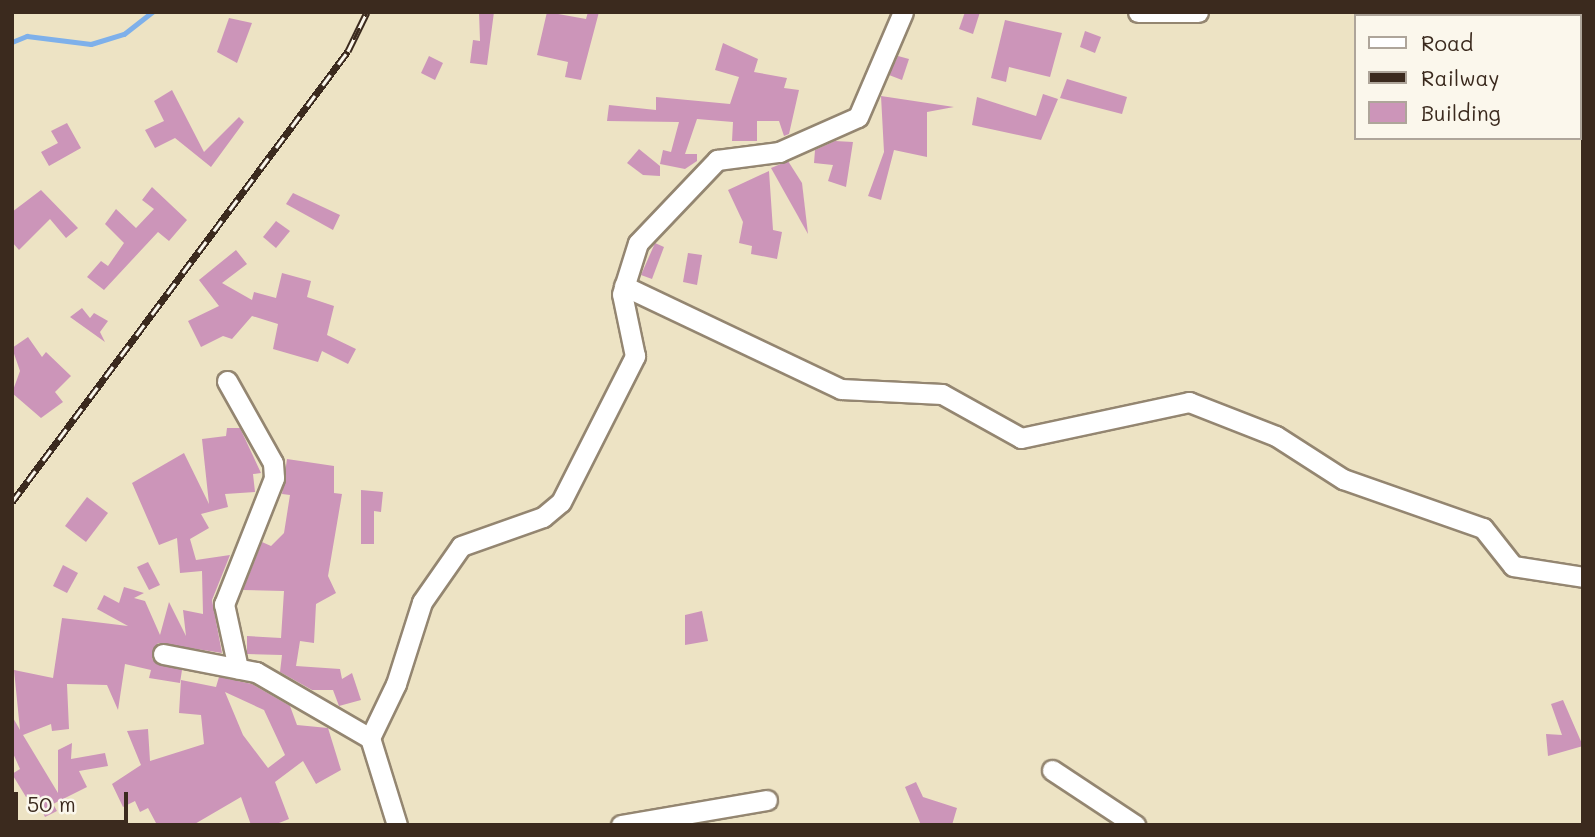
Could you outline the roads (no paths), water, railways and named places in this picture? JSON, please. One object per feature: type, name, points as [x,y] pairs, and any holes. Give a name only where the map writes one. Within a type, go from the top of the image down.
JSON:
[{"type":"street","points":[[370,738],[396,684],[422,602],[444,563],[461,546],[543,517],[573,481],[635,356],[624,286],[645,233],[717,160],[779,152],[858,117],[903,12]]},
{"type":"street","points":[[1138,12],[1198,12]]},
{"type":"street","points":[[624,286],[841,389],[942,394],[1021,438],[1189,402],[1276,436],[1343,479],[1483,528],[1513,565],[1583,577]]},
{"type":"street","points":[[227,381],[273,463],[274,478],[224,604],[238,668]]},
{"type":"street","points":[[163,654],[238,668],[343,718],[370,738],[397,825]]},
{"type":"street","points":[[1052,770],[1135,825]]},
{"type":"street","points":[[621,825],[767,800]]},
{"type":"waterway","points":[[12,42],[27,36],[91,44],[124,34],[152,12]]},
{"type":"railway","points":[[12,502],[348,51],[367,12]]}]
